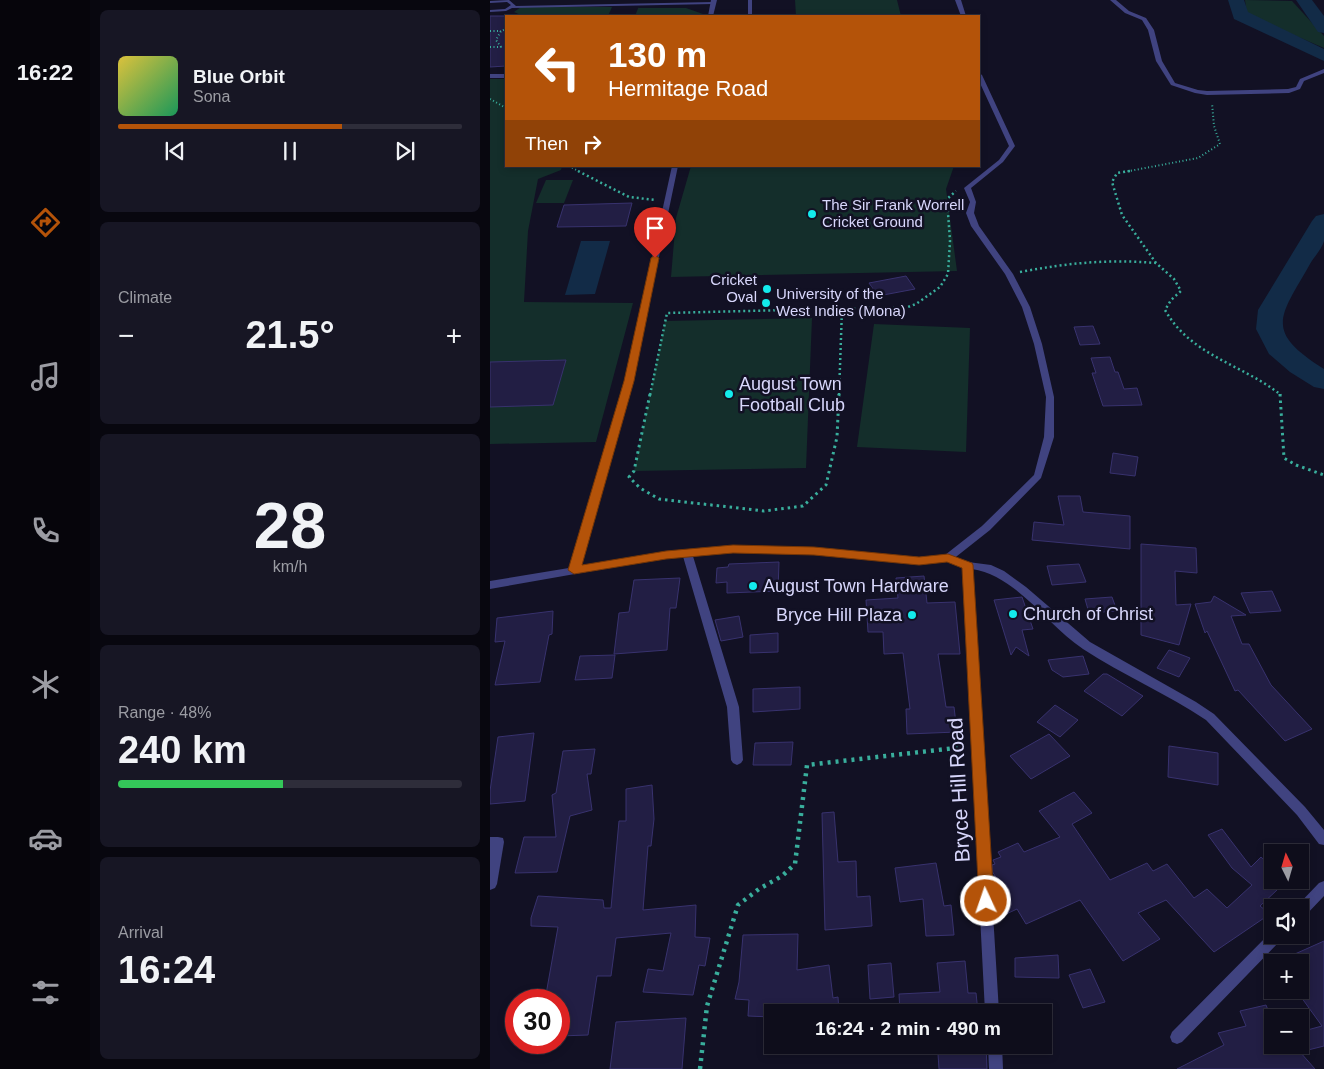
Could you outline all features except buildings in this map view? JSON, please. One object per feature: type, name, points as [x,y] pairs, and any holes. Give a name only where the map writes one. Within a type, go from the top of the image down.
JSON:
[{"type":"street","points":[[958,0],[964,15]]},
{"type":"street","points":[[1113,0],[1127,12],[1144,19],[1151,30],[1159,61],[1173,84],[1188,90],[1207,93],[1289,91],[1298,88],[1302,80],[1324,72]]},
{"type":"street","points":[[710,15],[713,2]]},
{"type":"street","points":[[490,76],[505,76]]},
{"type":"street","points":[[948,558],[986,528],[1038,476],[1049,438],[1050,397],[1038,344],[1026,307],[1009,274],[975,226],[970,214],[973,202],[966,188],[1001,161],[1012,146],[980,78]]},
{"type":"street","points":[[574,570],[629,381],[675,167]]},
{"type":"street","points":[[490,585],[687,553],[733,549],[814,551],[919,561],[948,558],[967,565],[986,568],[1000,574],[1022,590],[1086,645],[1210,717],[1301,811],[1324,840]]},
{"type":"street","points":[[687,553],[733,707],[737,760]]},
{"type":"street","name":"Bryce Hill Road","points":[[967,565],[992,1004]]},
{"type":"street","points":[[490,884],[494,843]]},
{"type":"street","points":[[1309,903],[1324,887]]},
{"type":"street","points":[[1177,1036],[1268,944]]},
{"type":"street","points":[[995,1054],[996,1069]]},
{"type":"lane","points":[[750,0],[750,15]]},
{"type":"lane","points":[[490,2],[508,1],[514,3],[513,7]]},
{"type":"lane","points":[[490,11],[506,10],[513,7],[713,2]]},
{"type":"path","points":[[501,47],[496,40],[505,27]]},
{"type":"path","points":[[490,31],[501,31]]},
{"type":"path","points":[[490,47],[505,47]]},
{"type":"path","points":[[1207,93],[1212,102],[1214,126],[1220,144],[1198,158],[1117,173],[1112,182],[1122,215],[1156,263],[1174,279],[1181,291],[1171,300],[1165,310],[1171,324],[1181,335],[1215,358],[1251,374],[1280,396],[1284,458],[1296,465],[1324,475]]},
{"type":"path","points":[[490,99],[505,107]]},
{"type":"path","points":[[570,167],[629,197],[649,198],[667,202]]},
{"type":"path","points":[[842,309],[837,436],[826,485],[803,506],[764,511],[659,498],[640,488],[629,477],[634,471],[667,313],[842,309],[917,305],[945,282],[948,274],[950,223],[947,199],[962,186]]},
{"type":"path","points":[[1009,274],[1057,265],[1115,260],[1156,263]]},
{"type":"path","points":[[700,1069],[707,1006],[738,905],[782,876],[794,864],[807,765],[978,746]]},
{"type":"green space","points":[[795,0],[897,0],[901,15],[796,15]]},
{"type":"green space","points":[[1245,0],[1292,1],[1324,36],[1324,48],[1247,15]]},
{"type":"green space","points":[[521,7],[612,7],[608,15],[521,15],[514,12]]},
{"type":"green space","points":[[638,8],[686,8],[703,14],[703,15],[635,15]]},
{"type":"green space","points":[[490,79],[505,79],[505,167],[562,167],[561,170],[538,179],[528,231],[524,302],[633,303],[596,442],[490,444]]},
{"type":"green space","points":[[691,167],[954,167],[946,189],[957,271],[671,277],[676,218]]},
{"type":"green space","points":[[546,180],[573,180],[564,203],[536,203]]},
{"type":"green space","name":"August Town Football Club","points":[[812,318],[806,468],[634,471],[665,321]]},
{"type":"green space","points":[[874,324],[970,328],[966,452],[857,447]]},
{"type":"water","points":[[581,241],[610,241],[595,294],[565,295]]},
{"type":"waterway","points":[[1236,0],[1240,15],[1324,56]]},
{"type":"waterway","points":[[1304,0],[1324,28]]},
{"type":"waterway","points":[[1324,221],[1271,310],[1269,329],[1279,348],[1300,366],[1324,381]]},
{"type":"place","name":"The Sir Frank Worrell Cricket Ground","points":[[812,214]]},
{"type":"place","name":"Cricket Oval","points":[[767,289]]},
{"type":"place","name":"University of the West Indies (Mona)","points":[[766,303]]},
{"type":"place","name":"August Town Football Club","points":[[729,394]]},
{"type":"place","name":"August Town Hardware","points":[[753,586]]},
{"type":"place","name":"Church of Christ","points":[[1013,614]]},
{"type":"place","name":"Bryce Hill Plaza","points":[[912,615]]},
{"type":"route","points":[[655,258],[629,381],[574,570],[666,555],[733,549],[814,551],[919,561],[948,558],[967,565],[986,901]]}]
